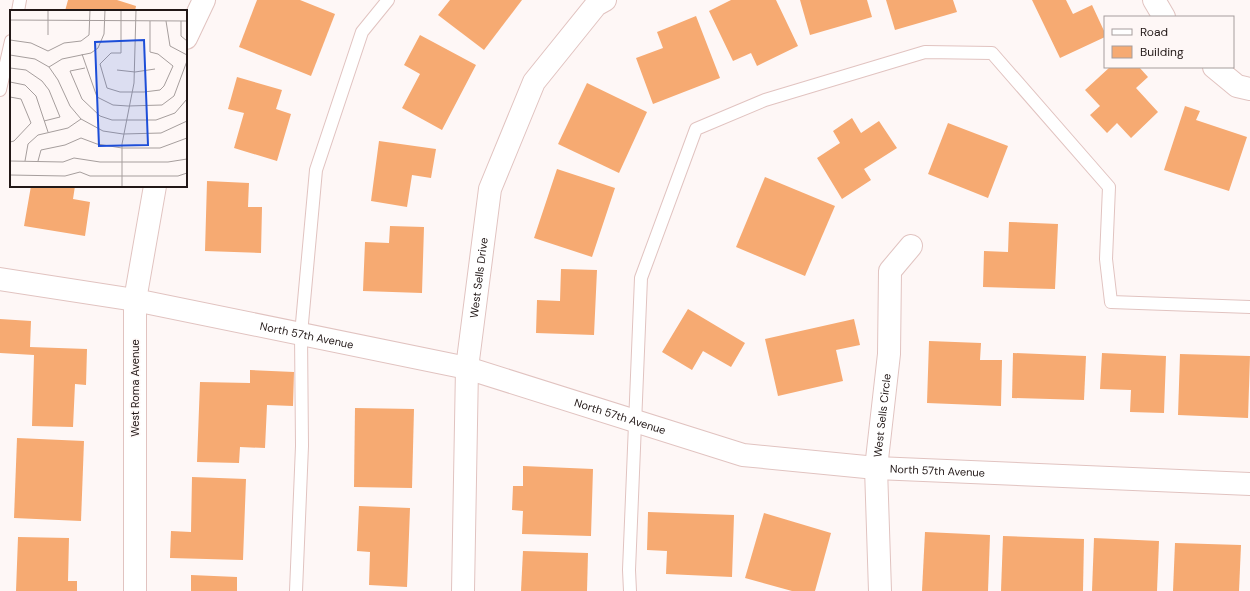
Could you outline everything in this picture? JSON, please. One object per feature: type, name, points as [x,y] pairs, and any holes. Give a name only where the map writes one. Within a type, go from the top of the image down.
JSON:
[{"type":"street","points":[[187,36],[204,0]]},
{"type":"street","name":"West Sells Drive","points":[[463,591],[467,368],[490,189],[534,82],[596,5],[605,0]]},
{"type":"street","points":[[1154,0],[1163,16]]},
{"type":"street","points":[[1215,68],[1237,86],[1250,89]]},
{"type":"street","name":"West Roma Avenue","points":[[135,591],[135,300],[155,187]]},
{"type":"street","name":"West Sells Circle","points":[[880,591],[876,468],[889,354],[890,271],[910,246]]},
{"type":"street","name":"North 57th Avenue","points":[[0,279],[135,300],[467,368],[743,455],[876,468],[1250,484]]},
{"type":"lane","points":[[18,10],[20,0]]},
{"type":"lane","points":[[296,591],[302,446],[302,334],[316,170],[362,32],[388,0]]},
{"type":"lane","points":[[0,90],[10,45]]},
{"type":"lane","points":[[630,591],[629,570],[641,278],[696,129],[765,100],[925,52],[992,53],[1109,187],[1106,260],[1111,302],[1250,307]]},
{"type":"building","points":[[68,0],[117,0],[136,6],[135,10],[65,10]]},
{"type":"building","points":[[257,0],[300,0],[335,14],[311,76],[239,47]]},
{"type":"building","points":[[450,0],[522,0],[484,50],[438,15]]},
{"type":"building","points":[[731,0],[776,0],[798,46],[757,66],[751,53],[733,61],[709,11]]},
{"type":"building","points":[[800,0],[867,0],[872,17],[810,35]]},
{"type":"building","points":[[886,0],[953,0],[957,12],[895,30]]},
{"type":"building","points":[[1032,0],[1066,0],[1073,14],[1092,5],[1104,31],[1104,37],[1060,58]]},
{"type":"building","points":[[696,16],[720,78],[653,104],[636,58],[663,48],[657,32]]},
{"type":"building","points":[[420,35],[476,65],[442,130],[402,108],[420,74],[404,65]]},
{"type":"building","points":[[1109,68],[1140,68],[1148,77],[1136,88],[1158,112],[1131,138],[1117,123],[1107,133],[1090,115],[1100,106],[1085,90]]},
{"type":"building","points":[[237,77],[282,90],[276,109],[291,114],[277,161],[234,148],[244,113],[228,109]]},
{"type":"building","points":[[587,83],[647,112],[619,173],[558,144]]},
{"type":"building","points":[[1185,106],[1200,111],[1196,120],[1247,137],[1229,191],[1164,170]]},
{"type":"building","points":[[852,118],[861,133],[879,121],[897,148],[864,169],[871,180],[842,199],[817,158],[840,143],[833,131]]},
{"type":"building","points":[[948,123],[1008,146],[988,198],[928,174]]},
{"type":"building","points":[[379,141],[436,149],[431,178],[412,175],[407,207],[371,201]]},
{"type":"building","points":[[557,169],[615,188],[592,257],[534,238]]},
{"type":"building","points":[[765,177],[835,206],[805,276],[736,247]]},
{"type":"building","points":[[207,181],[249,183],[248,207],[262,207],[261,253],[205,251]]},
{"type":"building","points":[[31,187],[75,187],[73,199],[90,202],[85,236],[24,226]]},
{"type":"building","points":[[1009,222],[1058,224],[1055,289],[983,287],[984,251],[1008,252]]},
{"type":"building","points":[[390,226],[424,227],[422,293],[363,291],[365,242],[389,243]]},
{"type":"building","points":[[561,269],[597,270],[594,335],[536,333],[537,300],[560,301]]},
{"type":"building","points":[[688,309],[745,343],[731,367],[703,351],[692,370],[662,352]]},
{"type":"building","points":[[0,319],[31,321],[30,347],[87,349],[86,385],[75,384],[73,427],[32,426],[34,355],[0,353]]},
{"type":"building","points":[[854,319],[860,345],[836,350],[843,381],[778,396],[765,339]]},
{"type":"building","points":[[929,341],[981,343],[980,360],[1002,360],[1001,406],[927,403]]},
{"type":"building","points":[[1013,353],[1086,356],[1084,400],[1012,398]]},
{"type":"building","points":[[1102,353],[1166,356],[1164,413],[1130,412],[1131,390],[1100,389]]},
{"type":"building","points":[[1180,354],[1250,356],[1248,418],[1178,415]]},
{"type":"building","points":[[250,370],[294,372],[293,406],[267,405],[265,448],[240,447],[239,463],[197,462],[200,382],[250,383]]},
{"type":"building","points":[[355,408],[414,409],[412,488],[354,487]]},
{"type":"building","points":[[17,438],[84,441],[81,521],[14,518]]},
{"type":"building","points":[[523,466],[593,469],[591,536],[522,534],[523,511],[512,510],[513,486],[523,486]]},
{"type":"building","points":[[192,477],[246,479],[243,560],[170,558],[171,531],[191,532]]},
{"type":"building","points":[[359,506],[410,508],[407,587],[369,585],[370,552],[357,551]]},
{"type":"building","points":[[648,512],[734,515],[732,577],[666,574],[667,551],[647,550]]},
{"type":"building","points":[[764,513],[831,533],[815,591],[792,591],[745,578]]},
{"type":"building","points":[[925,532],[990,535],[988,591],[922,591]]},
{"type":"building","points":[[1003,536],[1084,539],[1083,591],[1001,591]]},
{"type":"building","points":[[18,537],[69,538],[68,581],[77,581],[77,591],[16,591]]},
{"type":"building","points":[[1094,538],[1159,541],[1157,591],[1092,591]]},
{"type":"building","points":[[1175,543],[1241,545],[1239,591],[1173,591]]},
{"type":"building","points":[[523,551],[588,553],[587,591],[521,591]]},
{"type":"building","points":[[191,575],[237,577],[237,591],[191,591]]}]
